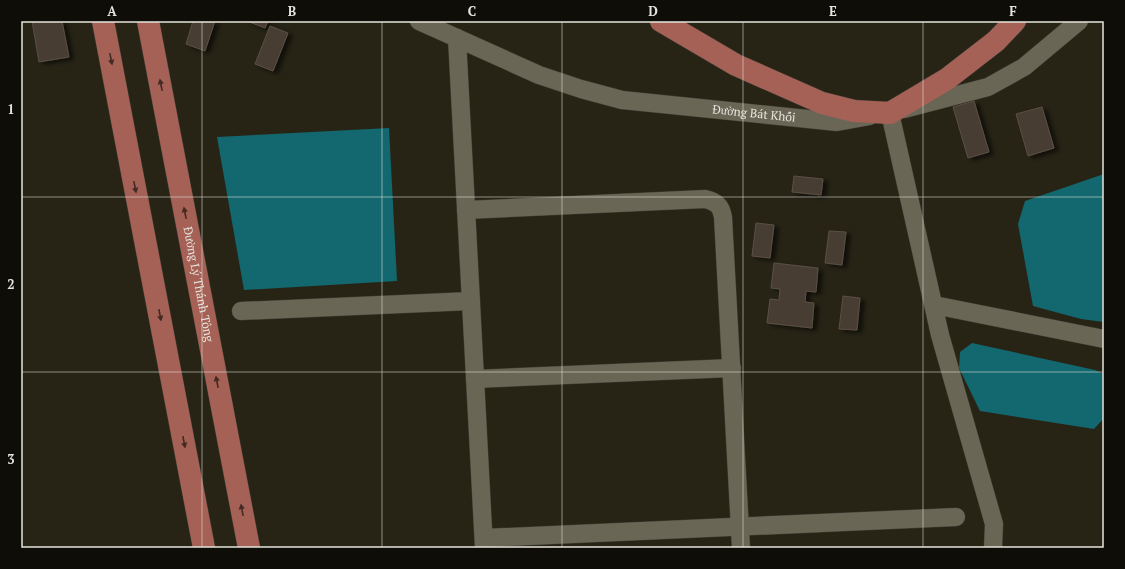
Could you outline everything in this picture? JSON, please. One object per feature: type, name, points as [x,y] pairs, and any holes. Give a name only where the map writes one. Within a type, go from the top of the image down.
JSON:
[{"type":"main road","points":[[103,21],[204,548]]},
{"type":"main road","name":"Đường Lý Thánh Tông","points":[[148,21],[249,548]]},
{"type":"main road","points":[[661,21],[736,65],[822,103],[854,111],[890,113],[947,79],[996,41],[1015,21]]},
{"type":"street","name":"Đường Bát Khối","points":[[419,21],[539,75],[581,89],[622,100],[837,122],[890,113],[988,86],[1024,67],[1079,21]]},
{"type":"street","points":[[457,38],[484,543],[740,527],[956,518]]},
{"type":"street","points":[[890,113],[940,334],[994,524],[992,548]]},
{"type":"street","points":[[466,210],[705,199],[714,201],[721,208],[723,217],[732,368],[741,548]]},
{"type":"street","points":[[241,311],[471,301]]},
{"type":"street","points":[[934,305],[1104,339]]},
{"type":"street","points":[[475,379],[732,368]]},
{"type":"water","points":[[389,128],[397,281],[244,290],[217,137]]},
{"type":"water","points":[[1104,174],[1104,322],[1081,319],[1033,306],[1018,224],[1025,201]]},
{"type":"water","points":[[972,343],[1095,370],[1104,374],[1104,418],[1094,429],[980,411],[959,368],[960,352]]},
{"type":"building","points":[[32,21],[62,21],[69,57],[39,62]]},
{"type":"building","points":[[193,21],[215,21],[205,51],[186,44]]},
{"type":"building","points":[[247,21],[268,21],[265,28]]},
{"type":"building","points":[[270,26],[288,33],[273,71],[255,64]]},
{"type":"building","points":[[974,101],[989,152],[968,158],[953,107]]},
{"type":"building","points":[[1042,107],[1054,148],[1028,156],[1016,114]]},
{"type":"building","points":[[794,176],[823,179],[821,195],[792,192]]},
{"type":"building","points":[[756,223],[774,225],[770,258],[752,256]]},
{"type":"building","points":[[829,231],[846,232],[842,265],[825,263]]},
{"type":"building","points":[[774,263],[818,268],[816,292],[806,291],[805,302],[814,303],[812,328],[767,323],[770,299],[779,300],[780,289],[771,288]]},
{"type":"building","points":[[843,296],[860,298],[857,330],[839,329]]}]
